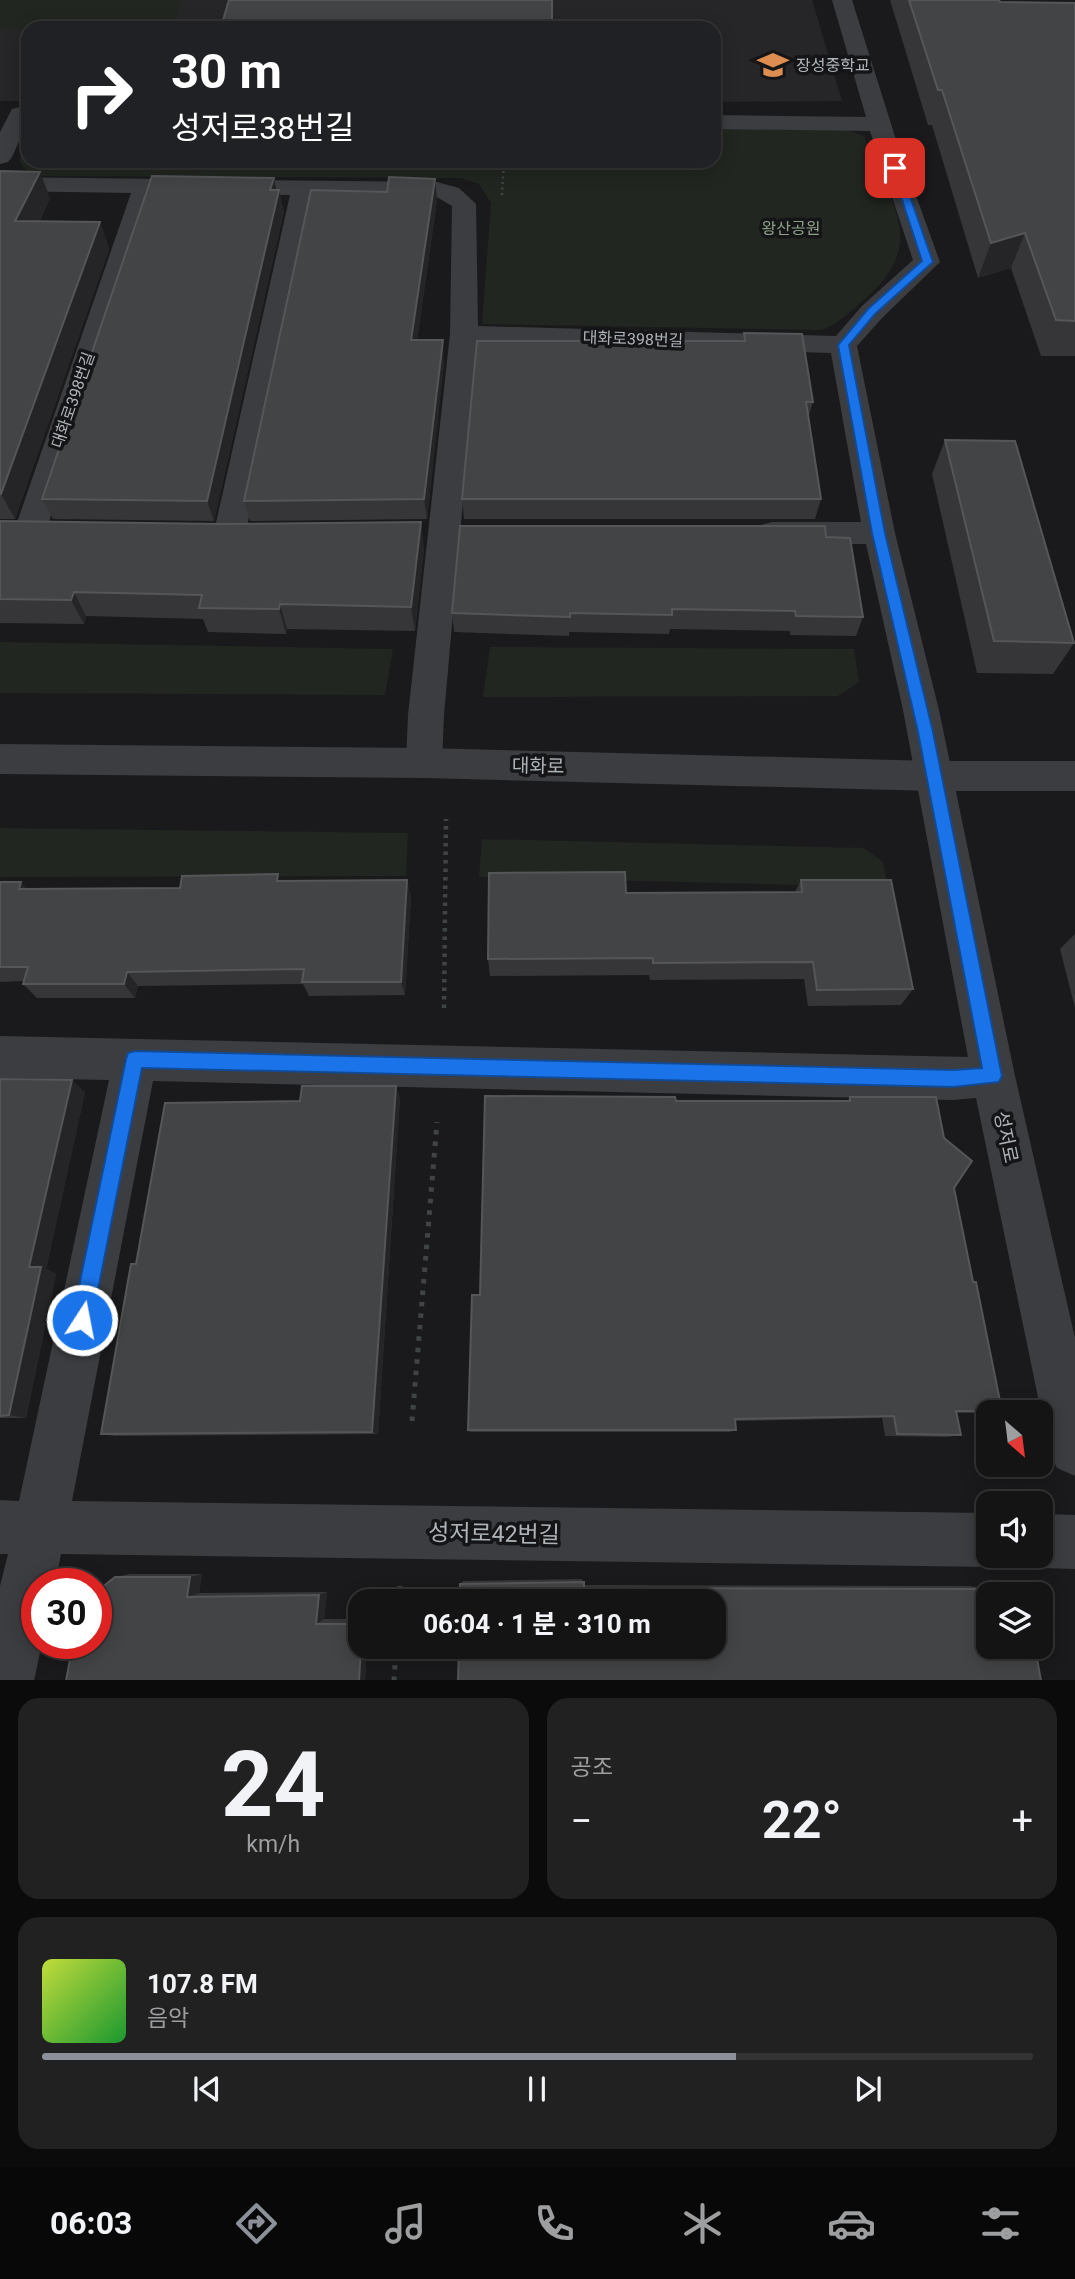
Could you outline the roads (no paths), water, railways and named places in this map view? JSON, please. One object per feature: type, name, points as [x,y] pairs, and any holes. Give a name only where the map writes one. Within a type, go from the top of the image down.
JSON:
[{"type":"street","points":[[842,0],[880,124],[927,262],[872,312],[843,345]]},
{"type":"street","points":[[0,157],[16,114]]},
{"type":"street","points":[[721,122],[880,124]]},
{"type":"street","points":[[0,184],[437,189],[460,199],[464,204],[464,334],[426,715],[424,763]]},
{"type":"street","name":"대화로398번길","points":[[28,534],[145,187]]},
{"type":"street","points":[[229,536],[304,189]]},
{"type":"street","name":"대화로398번길","points":[[464,334],[843,345]]},
{"type":"street","name":"성저로","points":[[843,345],[879,533],[934,776],[993,1076],[1075,1450]]},
{"type":"street","points":[[746,533],[879,533]]},
{"type":"street","name":"대화로","points":[[0,759],[424,763],[934,776],[1075,776]]},
{"type":"street","points":[[0,1057],[953,1079],[993,1076]]},
{"type":"street","points":[[6,1680],[20,1528],[135,1059]]},
{"type":"street","name":"성저로42번길","points":[[20,1528],[976,1541]]},
{"type":"street","points":[[1053,1541],[1075,1542]]},
{"type":"place","name":"장성중학교","points":[[773,65]]},
{"type":"park label","name":"왕산공원","points":[[791,228]]}]
